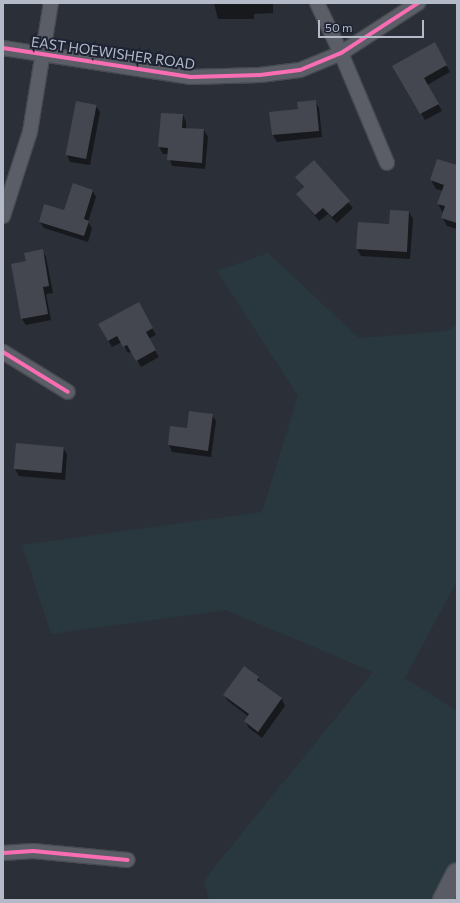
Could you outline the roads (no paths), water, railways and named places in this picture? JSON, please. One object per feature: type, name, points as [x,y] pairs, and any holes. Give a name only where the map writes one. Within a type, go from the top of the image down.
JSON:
[{"type":"main road","points":[[443,900],[457,873]]},
{"type":"street","points":[[3,216],[30,132],[44,55],[51,3]]},
{"type":"street","points":[[317,3],[342,53],[387,163]]},
{"type":"street","name":"EAST HOEWISHER ROAD","points":[[3,48],[191,77],[260,75],[300,70],[342,53],[418,3]]},
{"type":"street","points":[[3,352],[68,392]]},
{"type":"street","points":[[3,853],[33,851],[128,860]]}]
